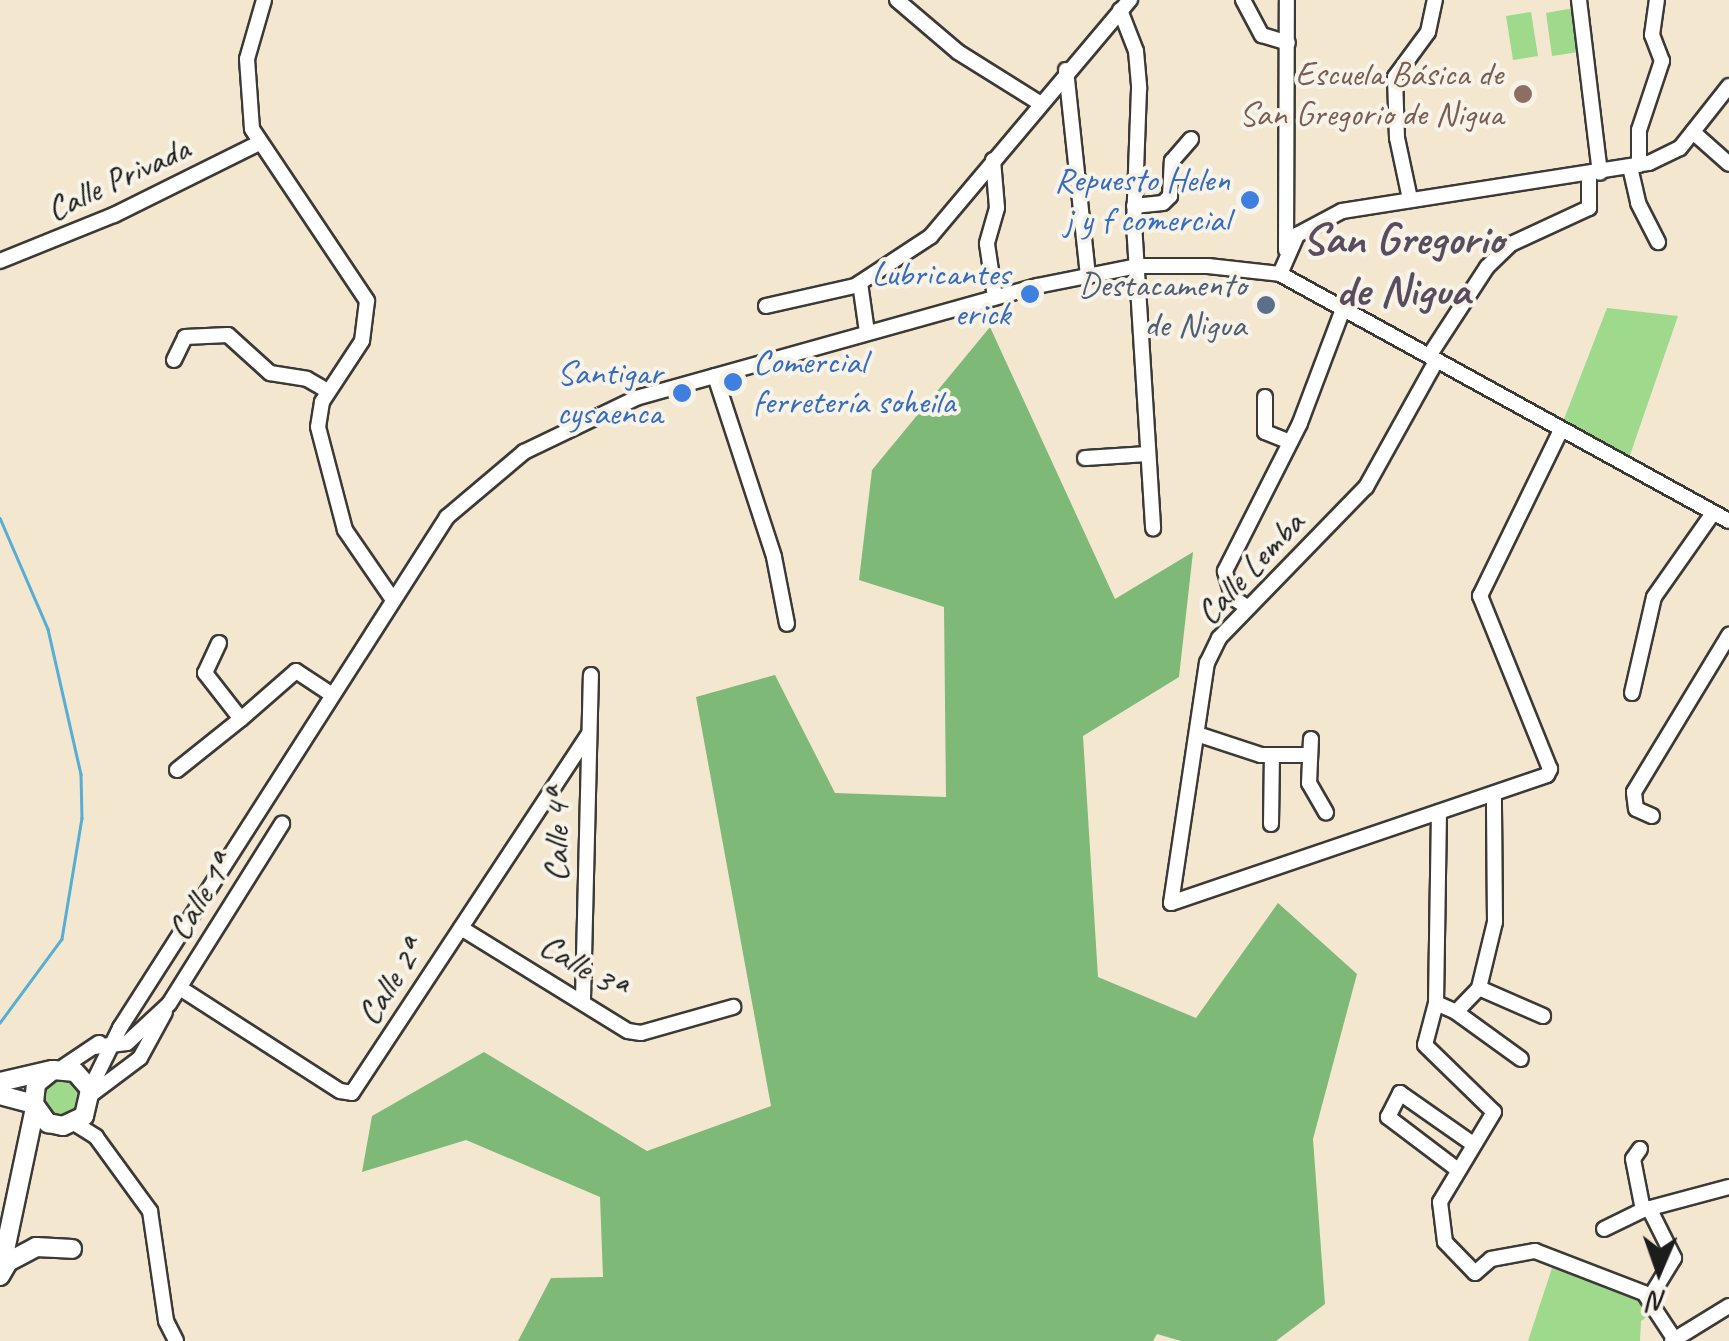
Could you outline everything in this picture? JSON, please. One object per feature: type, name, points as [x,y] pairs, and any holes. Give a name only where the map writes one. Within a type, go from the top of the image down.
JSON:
[{"type":"main road","points":[[0,1275],[12,1193],[27,1152],[36,1084],[56,1069]]},
{"type":"main road","points":[[0,1082],[56,1069],[82,1076],[90,1096],[66,1125],[27,1152]]},
{"type":"main road","points":[[0,1095],[34,1106],[66,1125]]},
{"type":"main road","points":[[0,1275],[22,1253],[72,1249]]},
{"type":"street","points":[[264,0],[247,58],[259,143],[366,302],[362,341],[328,391],[318,427],[336,506],[391,598]]},
{"type":"street","points":[[897,0],[958,52],[1038,102]]},
{"type":"street","points":[[1243,0],[1262,35],[1288,43]]},
{"type":"street","points":[[1280,274],[1286,251],[1287,0]]},
{"type":"street","points":[[1410,199],[1396,138],[1394,77],[1428,32],[1435,0]]},
{"type":"street","points":[[1579,0],[1595,174]]},
{"type":"street","points":[[1657,0],[1652,35],[1662,61],[1640,130],[1634,166],[1638,202],[1658,242]]},
{"type":"street","points":[[766,306],[860,283],[931,236],[1038,102],[1125,5]]},
{"type":"street","points":[[1125,5],[1136,51],[1134,206],[1153,528]]},
{"type":"street","points":[[1066,70],[1088,276]]},
{"type":"street","points":[[1286,251],[1316,221],[1410,199],[1634,166],[1680,148],[1729,86]]},
{"type":"street","points":[[1694,132],[1729,164]]},
{"type":"street","points":[[1134,206],[1163,204],[1172,161],[1191,139]]},
{"type":"street","name":"Calle Privada","points":[[0,260],[114,215],[259,143]]},
{"type":"street","points":[[993,160],[997,208],[987,244],[995,298]]},
{"type":"street","name":"Calle Lemba","points":[[1440,812],[1171,904],[1200,735],[1207,663],[1247,607],[1366,487],[1432,359],[1499,256],[1532,230],[1588,209],[1595,174]]},
{"type":"street","points":[[176,1341],[166,1321],[150,1211],[96,1137],[90,1096],[120,1028],[391,598],[447,516],[524,452],[605,410],[867,332],[1088,276],[1137,266],[1280,274],[1729,522]]},
{"type":"street","points":[[860,283],[867,332]]},
{"type":"street","points":[[1247,607],[1233,598],[1225,571],[1290,442],[1344,310]]},
{"type":"street","points":[[174,360],[185,337],[228,335],[270,373],[307,379],[328,391]]},
{"type":"street","points":[[715,376],[764,525],[787,624]]},
{"type":"street","points":[[1265,397],[1265,432],[1290,442]]},
{"type":"street","points":[[1561,430],[1480,596],[1550,769],[1494,795],[1440,812],[1436,1004],[1425,1045],[1494,1112],[1440,1202],[1445,1242],[1475,1274],[1490,1259],[1535,1251],[1649,1299],[1673,1339],[1729,1306]]},
{"type":"street","points":[[1085,458],[1148,454]]},
{"type":"street","points":[[1632,692],[1654,597],[1713,513]]},
{"type":"street","points":[[1652,816],[1636,809],[1634,792],[1729,635]]},
{"type":"street","points":[[219,642],[205,673],[241,720]]},
{"type":"street","points":[[177,770],[296,671],[331,694]]},
{"type":"street","name":"Calle 4ª","points":[[583,999],[591,675]]},
{"type":"street","name":"Calle 2ª","points":[[180,988],[340,1091],[352,1093],[589,734]]},
{"type":"street","points":[[1200,735],[1272,756],[1310,755]]},
{"type":"street","points":[[1311,739],[1309,782],[1326,812]]},
{"type":"street","points":[[1271,824],[1272,756]]},
{"type":"street","points":[[1456,1012],[1480,988],[1496,922],[1494,795]]},
{"type":"street","name":"Calle 1ª","points":[[114,1046],[135,1037],[168,1004],[282,824]]},
{"type":"street","name":"Calle 3ª","points":[[461,928],[641,1033],[733,1007]]},
{"type":"street","points":[[1480,988],[1543,1016]]},
{"type":"street","name":"Calle 1ª","points":[[90,1096],[140,1058],[168,1004]]},
{"type":"street","points":[[1436,1004],[1456,1012],[1521,1060]]},
{"type":"street","points":[[56,1069],[120,1028]]},
{"type":"street","points":[[94,1046],[114,1046]]},
{"type":"street","points":[[1458,1170],[1388,1118],[1400,1093],[1412,1096],[1473,1144]]},
{"type":"street","points":[[66,1125],[96,1137]]},
{"type":"street","points":[[1640,1149],[1633,1159],[1646,1209],[1674,1258],[1649,1299]]},
{"type":"street","points":[[1604,1229],[1646,1209],[1729,1187]]},
{"type":"green space","points":[[1574,8],[1579,52],[1552,56],[1546,13]]},
{"type":"green space","points":[[1531,12],[1538,56],[1513,60],[1506,16]]},
{"type":"green space","points":[[1607,308],[1678,316],[1629,458],[1564,419]]},
{"type":"green space","points":[[990,327],[1115,599],[1193,552],[1179,677],[1083,736],[1098,977],[1196,1018],[1278,903],[1357,974],[1313,1139],[1325,1304],[1276,1341],[1181,1341],[1157,1334],[1153,1341],[518,1341],[551,1278],[603,1277],[600,1197],[466,1140],[362,1172],[372,1116],[484,1052],[647,1151],[771,1106],[696,697],[775,675],[835,793],[946,797],[944,607],[859,580],[872,470]]},
{"type":"green space","points":[[59,1072],[86,1088],[72,1121],[42,1113],[39,1088]]},
{"type":"green space","points":[[1552,1268],[1643,1296],[1651,1314],[1641,1321],[1640,1341],[1528,1341]]},
{"type":"waterway","points":[[0,518],[48,629],[81,774],[82,818],[62,939],[0,1023]]},
{"type":"place","name":"Escuela Básica de San Gregorio de Nigua","points":[[1523,94]]},
{"type":"place","name":"Repuesto Helen j y f comercial","points":[[1250,200]]},
{"type":"place","name":"Lubricantes erick","points":[[1030,294]]},
{"type":"place","name":"Destacamento de Nigua","points":[[1266,305]]},
{"type":"place","name":"Comercial ferretería soheila","points":[[733,382]]},
{"type":"place","name":"Santigar cysaenca","points":[[682,393]]},
{"type":"district","name":"San Gregorio de Nigua","points":[[1403,265]]}]
